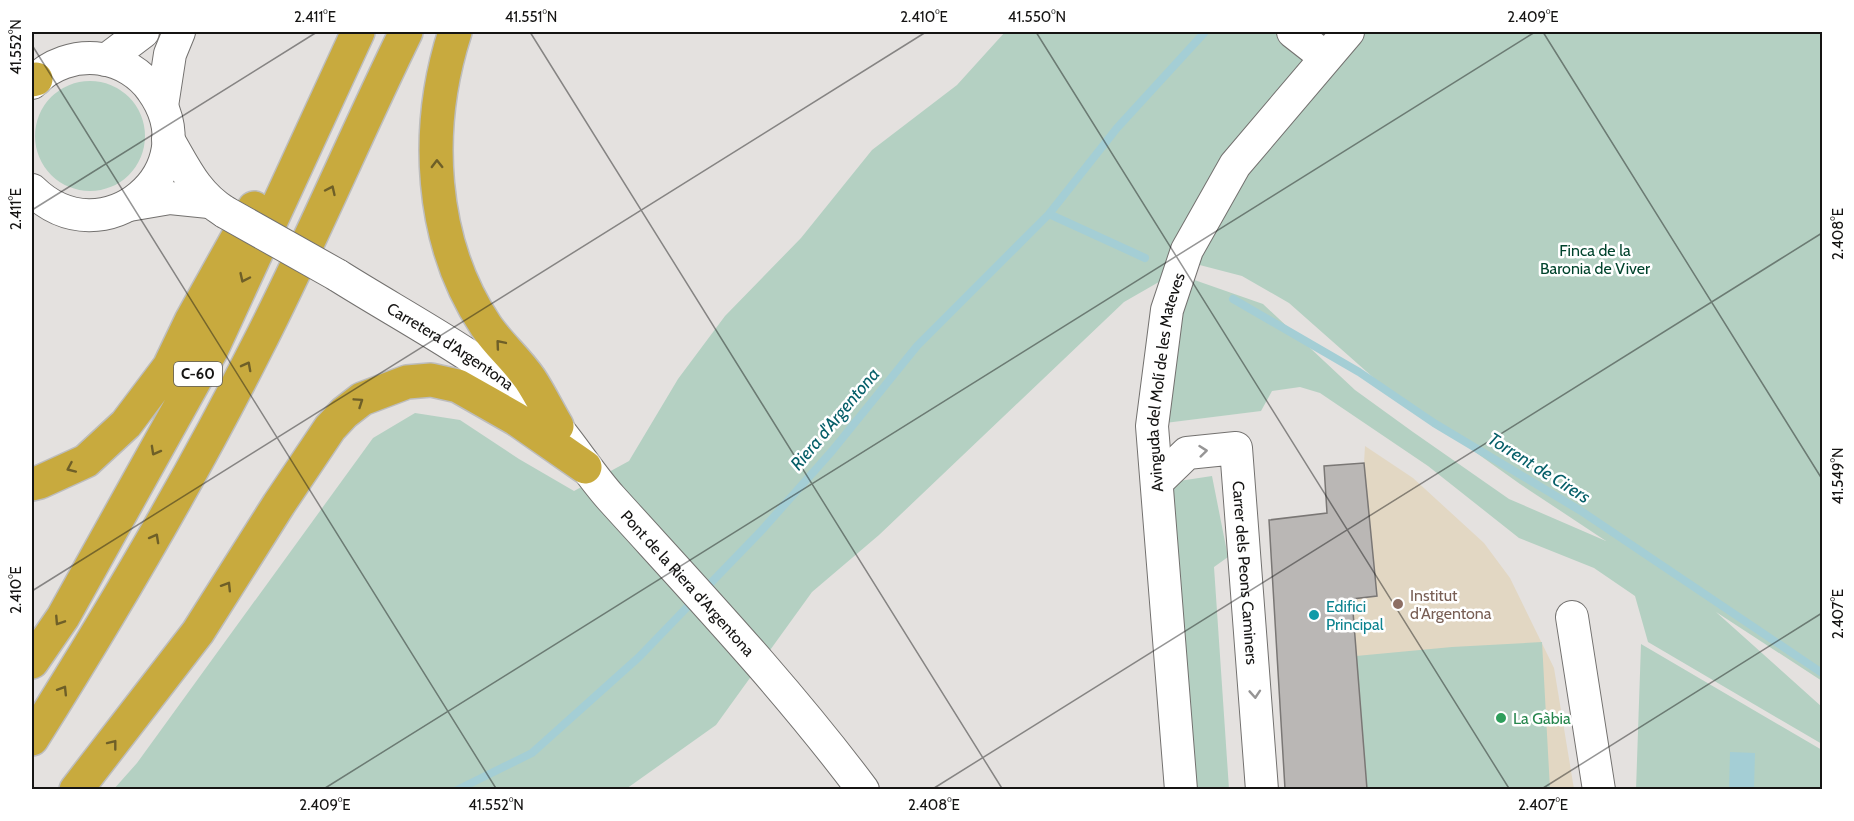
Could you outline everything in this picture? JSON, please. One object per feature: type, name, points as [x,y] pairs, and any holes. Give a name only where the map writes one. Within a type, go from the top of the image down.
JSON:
[{"type":"highway","name":"C-60","points":[[32,662],[63,617],[211,351],[358,32]]},
{"type":"highway","name":"C-60","points":[[32,739],[104,626],[150,547],[258,346],[406,32]]},
{"type":"highway","points":[[455,32],[442,86],[436,168],[442,216],[451,252],[462,283],[486,327],[529,379],[557,426]]},
{"type":"highway","points":[[32,483],[40,482],[86,461],[126,424],[169,367],[191,321],[246,224],[295,128],[339,72]]},
{"type":"highway","points":[[76,789],[198,632],[330,428],[362,399],[407,382],[431,380],[458,386],[516,418],[585,467]]},
{"type":"street","points":[[106,60],[143,32]]},
{"type":"street","points":[[162,106],[170,54],[179,32]]},
{"type":"street","name":"Avinguda del Molí de les Mateves","points":[[1181,789],[1152,426],[1167,310],[1186,250],[1235,165],[1348,32]]},
{"type":"street","points":[[1296,34],[1325,57]]},
{"type":"street","points":[[33,81],[52,67],[72,60],[92,58],[123,66],[148,85],[162,106],[167,122],[168,140],[163,165],[157,177],[150,188],[129,205]]},
{"type":"street","points":[[168,140],[190,177],[217,207]]},
{"type":"street","points":[[32,190],[57,209],[77,215],[99,215],[129,205],[170,198],[217,207]]},
{"type":"street","name":"Carretera d'Argentona","points":[[217,207],[337,275],[489,368],[534,404],[557,426],[585,467]]},
{"type":"street","name":"Carrer dels Peons Caminers","points":[[1156,482],[1187,453],[1236,448],[1262,789]]},
{"type":"street","name":"Pont de la Riera d'Argentona","points":[[585,467],[770,673],[864,789]]},
{"type":"street","points":[[1572,617],[1599,789]]},
{"type":"shaded area","name":"Institut d'Argentona","points":[[1365,446],[1413,478],[1484,543],[1510,578],[1554,668],[1574,789],[1285,789],[1269,520],[1327,513],[1325,466],[1364,463]]},
{"type":"green space","name":"Finca de la Baronia de Viver","points":[[1005,32],[1822,32],[1822,681],[1716,612],[1822,707],[1822,744],[1648,642],[1635,596],[1594,568],[1519,538],[1428,466],[1320,393],[1300,387],[1272,391],[1261,411],[1157,424],[1183,276],[1263,304],[1355,390],[1509,499],[1606,541],[1520,484],[1384,387],[1289,303],[1242,276],[1192,263],[1124,302],[879,535],[812,592],[716,725],[626,789],[113,790],[137,763],[373,438],[415,413],[460,420],[519,459],[574,491],[629,461],[678,379],[725,316],[801,238],[872,150],[957,85]]},
{"type":"green space","points":[[90,81],[111,85],[129,97],[141,115],[145,136],[141,157],[129,175],[111,187],[90,191],[69,187],[51,175],[39,157],[35,136],[39,115],[51,97],[69,85]]},
{"type":"green space","points":[[1212,476],[1228,557],[1214,567],[1229,789],[1189,789],[1166,483]]},
{"type":"green space","points":[[1542,642],[1550,789],[1367,789],[1356,656]]},
{"type":"green space","points":[[1641,644],[1822,750],[1822,789],[1636,790]]},
{"type":"water","points":[[1730,752],[1755,753],[1754,789],[1729,789]]},
{"type":"building","name":"Edifici Principal","points":[[1364,463],[1377,596],[1352,599],[1367,789],[1285,789],[1269,520],[1327,513],[1324,466]]},
{"type":"waterway","name":"Riera d'Argentona","points":[[703,591],[762,530],[832,451],[917,346],[1049,214],[1117,128],[1205,32]]},
{"type":"waterway","name":"Torrent de Cirers","points":[[1049,214],[1145,258]]},
{"type":"waterway","name":"Torrent de Cirers","points":[[1233,299],[1359,372],[1434,423],[1581,511],[1822,673]]},
{"type":"waterway","name":"Riera d'Argentona","points":[[457,790],[532,753],[639,657],[695,599]]},
{"type":"place","name":"Institut d'Argentona","points":[[1398,604]]},
{"type":"place","name":"Edifici Principal","points":[[1314,615]]},
{"type":"place","name":"La Gàbia","points":[[1501,718]]}]
